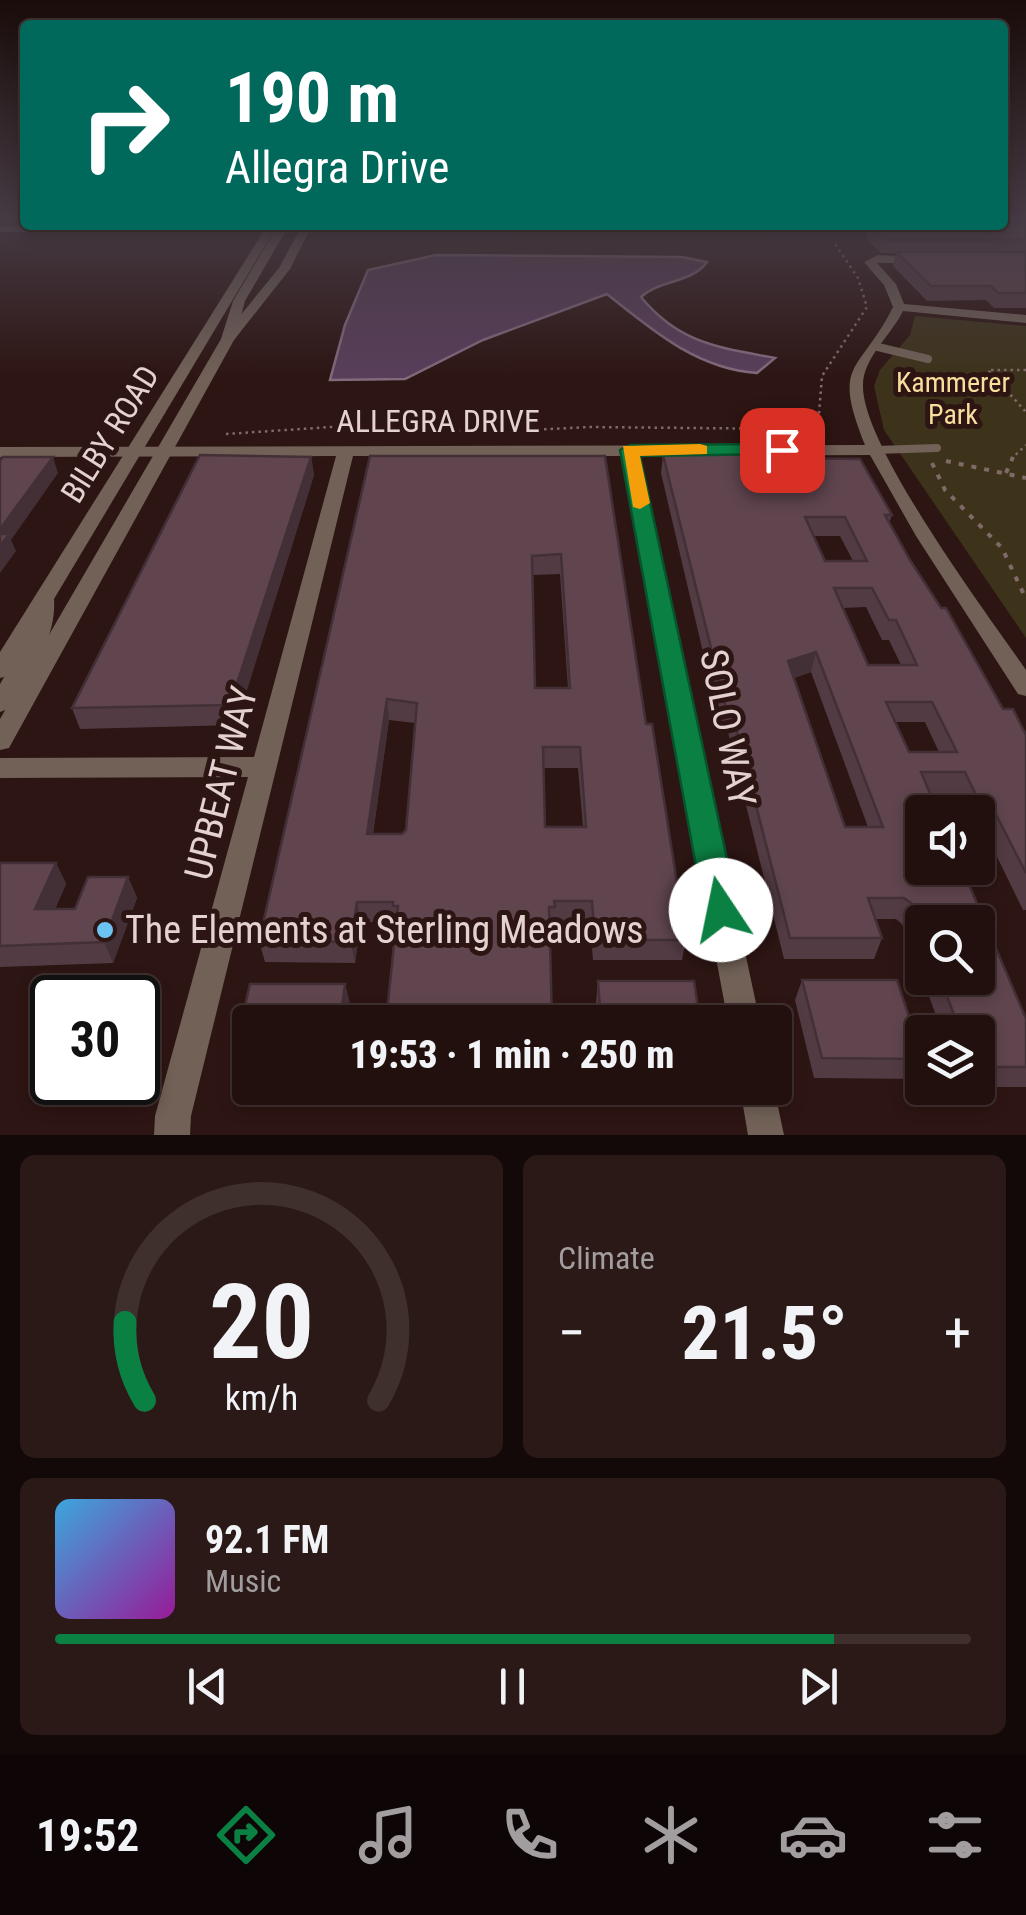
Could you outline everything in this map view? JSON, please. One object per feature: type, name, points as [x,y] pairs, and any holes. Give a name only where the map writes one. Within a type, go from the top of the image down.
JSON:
[{"type":"street","name":"BILBY ROAD","points":[[0,670],[249,272]]},
{"type":"street","name":"BILBY ROAD","points":[[228,339],[239,301],[254,272]]},
{"type":"street","name":"BILBY ROAD","points":[[0,741],[228,339],[282,272]]},
{"type":"street","points":[[879,272],[900,308]]},
{"type":"street","points":[[900,308],[1026,319]]},
{"type":"street","points":[[900,308],[878,347],[862,361],[854,402],[875,450],[1026,688]]},
{"type":"street","name":"SOLO WAY","points":[[630,450],[741,1005]]},
{"type":"street","name":"ALLEGRA DRIVE","points":[[0,452],[875,450]]},
{"type":"street","name":"UPBEAT WAY","points":[[172,1135],[173,1116],[346,451]]},
{"type":"street","points":[[0,703],[38,638],[46,616],[44,598]]},
{"type":"street","points":[[0,768],[265,767]]},
{"type":"street","points":[[760,1105],[766,1135]]},
{"type":"lane","points":[[878,347],[928,359]]},
{"type":"lane","points":[[875,450],[936,448]]},
{"type":"path","points":[[217,438],[234,431],[346,426],[478,432],[589,427],[792,429],[818,414],[820,372],[830,354],[853,334],[867,307],[854,272]]},
{"type":"path","points":[[1026,370],[988,370],[1026,412]]},
{"type":"path","points":[[1006,474],[1012,458],[1026,445]]},
{"type":"path","points":[[1026,478],[924,458],[945,490],[1002,548],[1026,599]]},
{"type":"green space","name":"Kammerer Park","points":[[915,316],[1026,326],[1026,638],[884,430],[874,386],[880,370],[910,335]]},
{"type":"shaded area","points":[[367,272],[696,272],[641,297],[670,325],[701,341],[775,358],[757,373],[715,364],[676,346],[607,294],[483,340],[405,379],[330,380],[345,325]]},
{"type":"building","points":[[917,272],[1026,272],[1026,293],[998,293],[991,286],[931,286]]},
{"type":"building","points":[[773,453],[775,458],[860,459],[892,515],[885,515],[910,560],[941,608],[946,608],[1003,709],[1013,709],[1026,735],[1026,873],[995,813],[995,795],[976,795],[965,772],[921,772],[931,795],[905,795],[905,885],[969,885],[978,905],[912,905],[904,898],[868,898],[882,938],[790,938],[731,708],[726,708],[663,455]],"holes":[[[805,517],[845,517],[867,561],[825,561]],[[834,588],[872,588],[889,620],[896,620],[917,665],[868,665]],[[816,652],[883,827],[845,827],[788,661]],[[886,702],[932,702],[957,752],[909,752]]]},
{"type":"building","points":[[200,455],[311,457],[230,705],[72,708]]},
{"type":"building","points":[[370,456],[605,456],[646,724],[652,724],[686,940],[595,940],[592,901],[554,901],[555,907],[549,907],[552,1005],[388,1005],[398,906],[393,906],[393,902],[357,902],[351,942],[259,941]],"holes":[[[561,554],[570,688],[535,688],[532,556]],[[387,699],[417,703],[406,830],[402,834],[367,834]],[[543,747],[580,747],[586,827],[545,827]]]},
{"type":"building","points":[[53,457],[0,529],[0,460]]},
{"type":"building","points":[[0,863],[56,863],[35,909],[75,909],[88,877],[128,877],[104,942],[0,946]]},
{"type":"building","points":[[995,946],[1026,1019],[1026,1067],[995,1067],[995,1015],[954,1015],[946,995],[995,995]]},
{"type":"building","points":[[802,980],[897,980],[908,1015],[905,1015],[905,1059],[822,1058]]},
{"type":"building","points":[[598,981],[694,981],[698,1005],[600,1005]]},
{"type":"building","points":[[250,984],[345,984],[342,1005],[245,1005]]},
{"type":"slow traffic","points":[[640,503],[630,450],[700,450]]},
{"type":"place","name":"The Elements at Sterling Meadows","points":[[105,930]]},
{"type":"route","points":[[721,910],[630,450],[782,450]]}]
